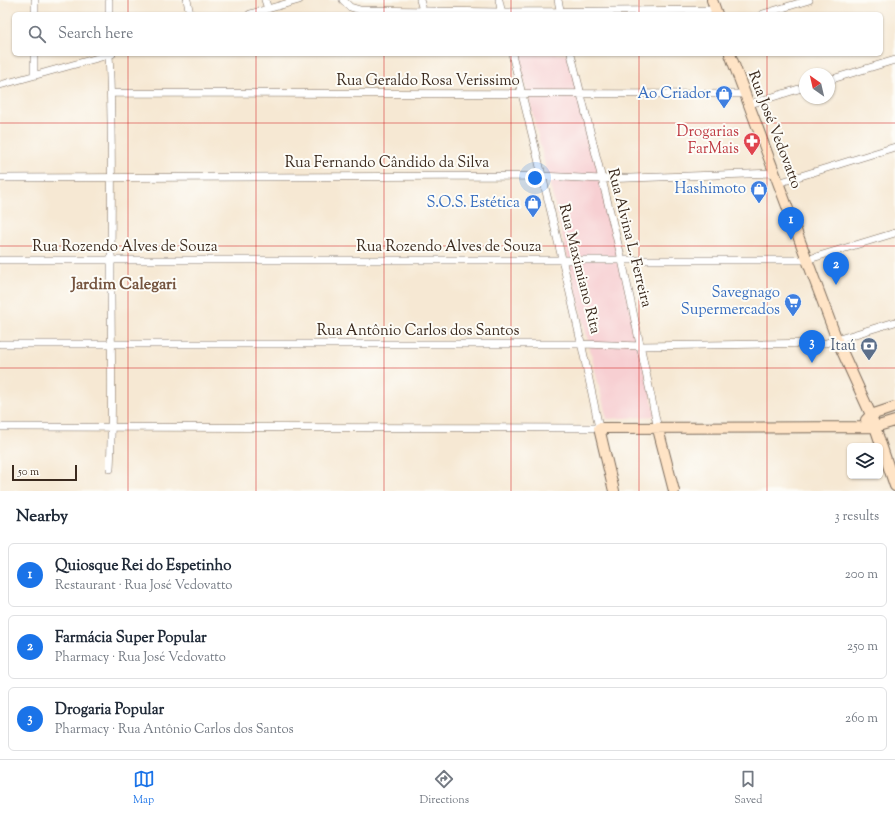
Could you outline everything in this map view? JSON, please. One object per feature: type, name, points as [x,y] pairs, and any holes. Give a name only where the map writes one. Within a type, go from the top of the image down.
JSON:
[{"type":"street","points":[[35,0],[35,12]]},
{"type":"street","points":[[109,0],[109,12]]},
{"type":"street","points":[[187,0],[190,12]]},
{"type":"street","points":[[265,0],[268,9]]},
{"type":"street","points":[[257,12],[299,0]]},
{"type":"street","points":[[343,0],[350,7],[360,10],[476,12]]},
{"type":"street","points":[[420,0],[423,10]]},
{"type":"street","points":[[499,0],[502,12]]},
{"type":"street","points":[[558,0],[561,12],[715,8]]},
{"type":"street","points":[[770,12],[809,0]]},
{"type":"street","points":[[34,56],[34,75]]},
{"type":"street","points":[[0,85],[103,56]]},
{"type":"street","points":[[110,56],[112,93],[110,343],[112,426],[110,469]]},
{"type":"street","name":"Rua Maximiano Rita","points":[[512,56],[583,344],[614,491]]},
{"type":"street","name":"Rua Alvina L. Ferreira","points":[[572,56],[622,260],[658,429]]},
{"type":"street","name":"Rua José Vedovatto","points":[[731,56],[744,94],[750,104],[806,260],[837,340],[871,415],[895,486]]},
{"type":"street","points":[[835,78],[895,60]]},
{"type":"street","points":[[750,104],[799,89]]},
{"type":"street","name":"Rua Geraldo Rosa Verissimo","points":[[112,93],[522,95],[744,94]]},
{"type":"street","name":"Rua Fernando Cândido da Silva","points":[[0,178],[541,176],[601,179],[776,178],[895,147]]},
{"type":"street","name":"Rua Rozendo Alves de Souza","points":[[0,260],[806,260],[895,233]]},
{"type":"street","name":"Rua Antônio Carlos dos Santos","points":[[0,344],[583,344],[641,346],[826,343],[895,322]]},
{"type":"street","points":[[860,427],[871,415],[895,408]]},
{"type":"street","points":[[0,427],[112,426],[658,429],[875,427],[895,421]]},
{"type":"street","points":[[658,429],[674,491]]},
{"type":"shaded area","points":[[518,56],[571,56],[656,416],[607,419]]},
{"type":"place","name":"Ao Criador","points":[[724,109]]},
{"type":"place","name":"Drogarias FarMais","points":[[752,156]]},
{"type":"place","name":"Hashimoto","points":[[759,204]]},
{"type":"place","name":"S.O.S. Estética","points":[[533,218]]},
{"type":"place","name":"Quiosque Rei do Espetinho","points":[[791,240]]},
{"type":"place","name":"Farmácia Super Popular","points":[[836,285]]},
{"type":"place","name":"Savegnago Supermercados","points":[[793,317]]},
{"type":"place","name":"Itaú","points":[[869,361]]},
{"type":"place","name":"Drogaria Popular","points":[[812,363]]},
{"type":"district","name":"Jardim Calegari","points":[[124,285]]}]
